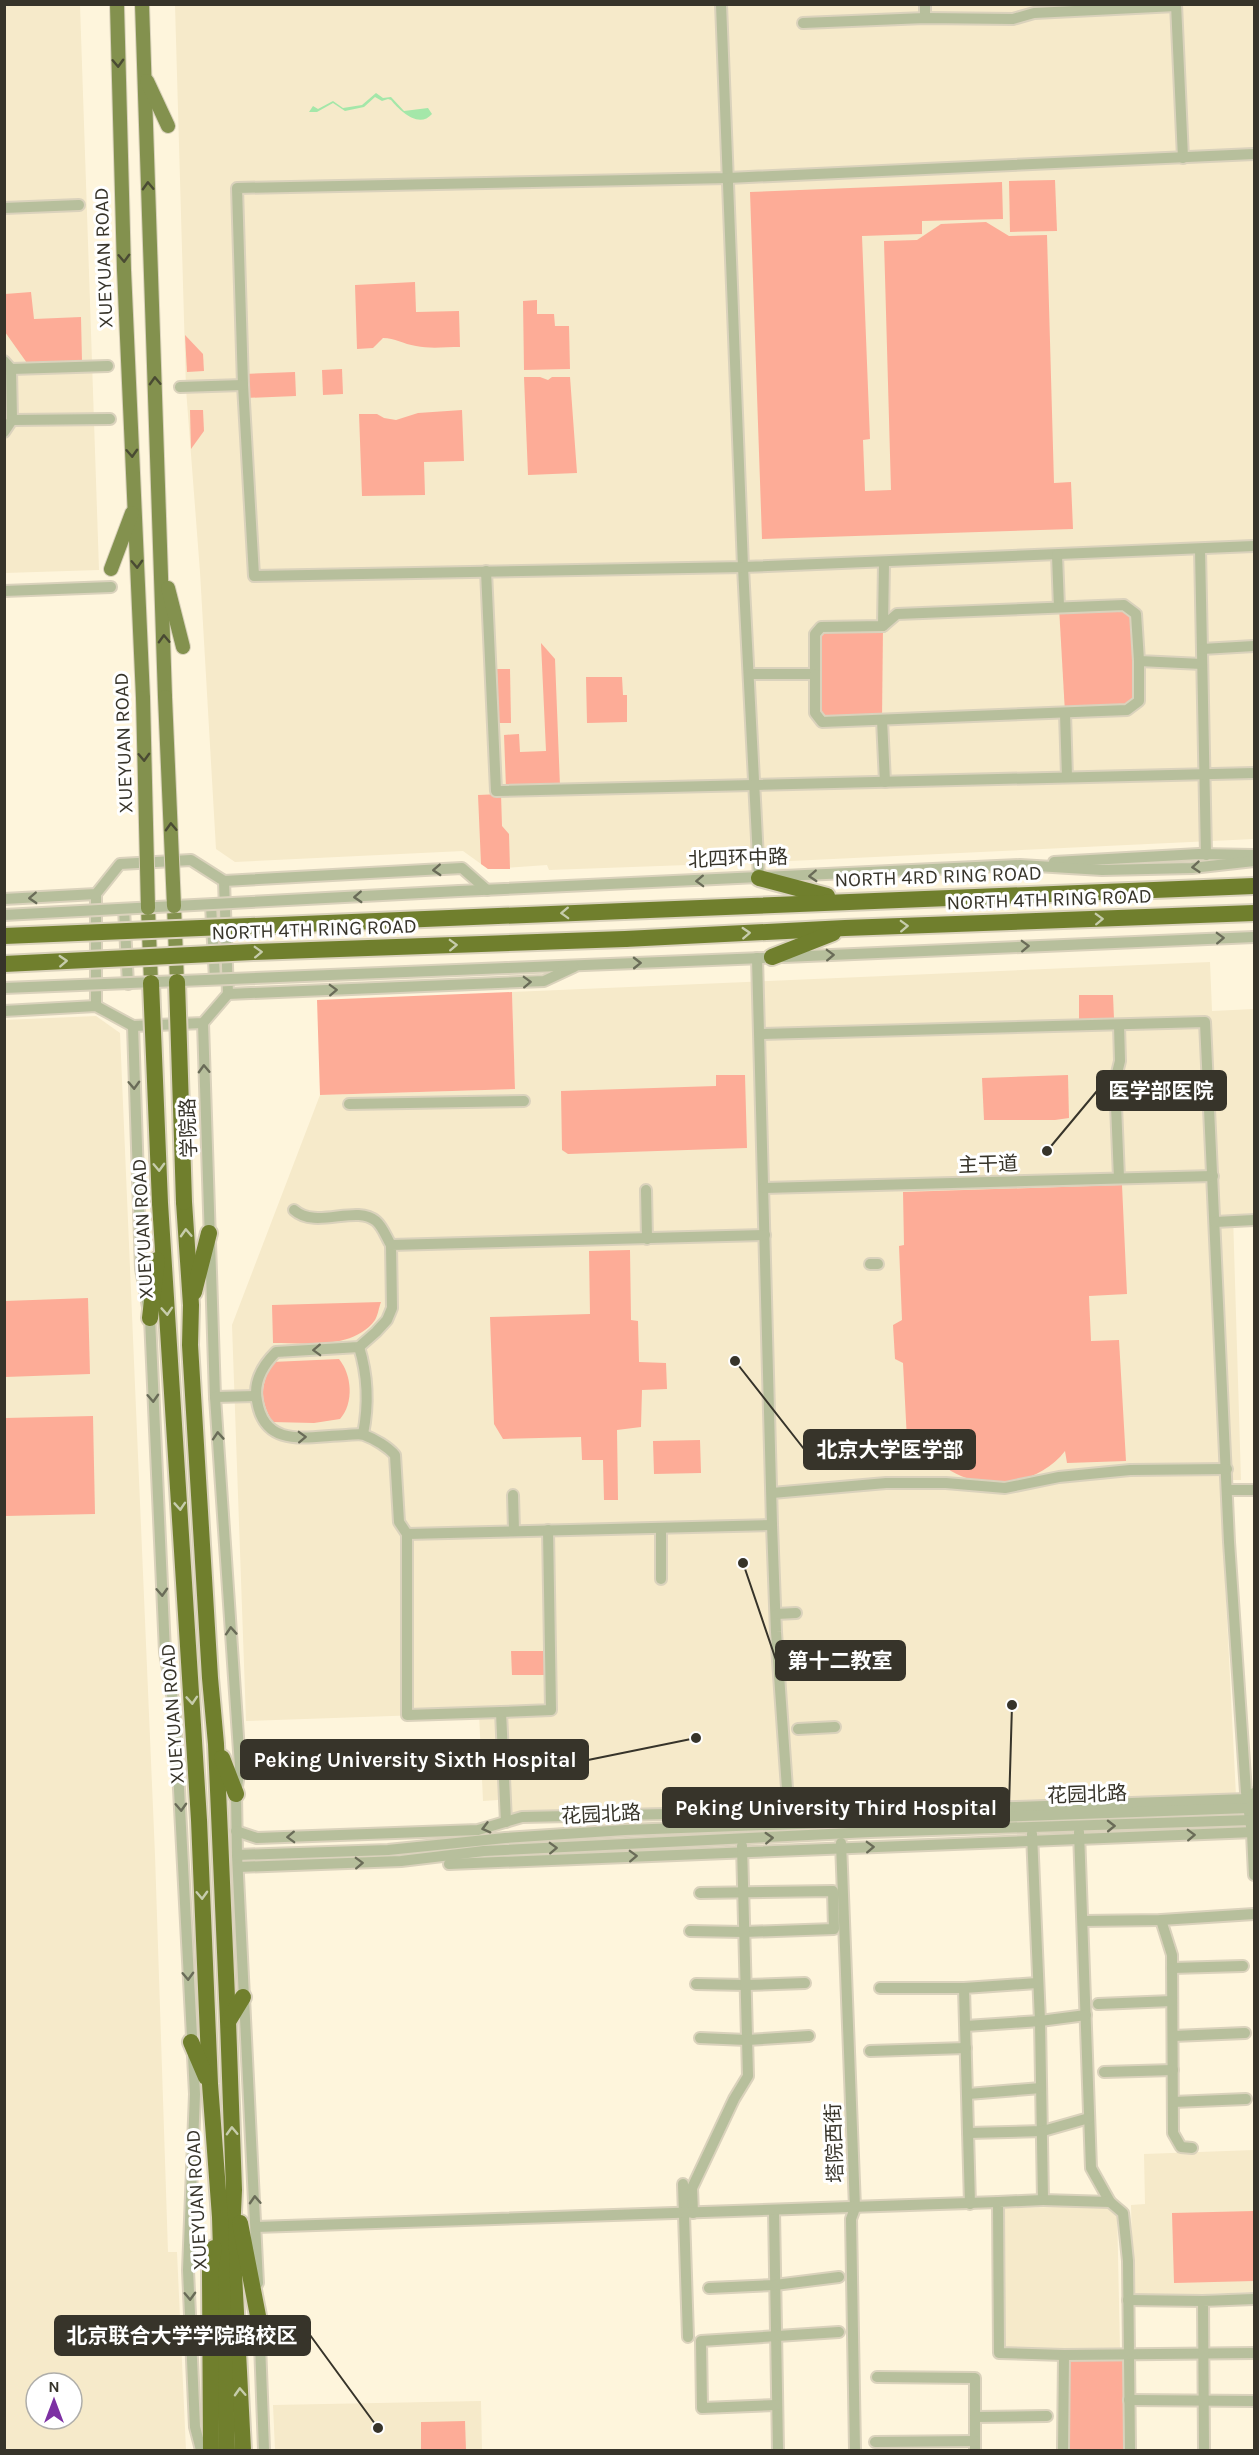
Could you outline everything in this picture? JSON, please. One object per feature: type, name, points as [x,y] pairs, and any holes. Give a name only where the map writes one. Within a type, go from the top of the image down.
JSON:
[{"type":"highway","points":[[759,878],[846,900]]},
{"type":"highway","name":"NORTH 4RD RING ROAD","points":[[624,911],[846,900],[1254,886]]},
{"type":"highway","name":"NORTH 4TH RING ROAD","points":[[4,936],[624,911]]},
{"type":"highway","name":"NORTH 4TH RING ROAD","points":[[4,964],[253,952],[1254,913]]},
{"type":"highway","points":[[764,958],[845,928]]},
{"type":"highway","name":"XUEYUAN ROAD","points":[[177,981],[184,1202],[191,1305],[190,1356],[216,1744],[234,2190],[232,2234],[243,2451]]},
{"type":"highway","name":"XUEYUAN ROAD","points":[[151,983],[160,1232],[165,1269],[199,1820],[210,2084],[220,2217],[227,2451]]},
{"type":"highway","points":[[150,1318],[160,1232]]},
{"type":"highway","points":[[191,1305],[209,1233]]},
{"type":"highway","points":[[216,1744],[236,1794]]},
{"type":"highway","points":[[228,2021],[243,1997]]},
{"type":"highway","points":[[191,2042],[210,2084]]},
{"type":"highway","points":[[234,2190],[259,2321]]},
{"type":"highway","points":[[211,2451],[210,2272],[220,2217]]},
{"type":"main road","name":"XUEYUAN ROAD","points":[[117,4],[125,293],[135,506],[151,983]]},
{"type":"main road","name":"XUEYUAN ROAD","points":[[142,4],[165,697],[177,981]]},
{"type":"main road","points":[[144,75],[168,126]]},
{"type":"main road","points":[[111,569],[135,506]]},
{"type":"main road","points":[[162,565],[183,647]]},
{"type":"street","points":[[721,4],[743,567],[759,878]]},
{"type":"street","points":[[925,4],[925,18]]},
{"type":"street","points":[[803,23],[925,18],[1013,19],[1033,9],[1176,5],[1183,158]]},
{"type":"street","points":[[1254,154],[728,178],[237,188],[243,385],[255,576],[743,567],[1254,546]]},
{"type":"street","points":[[4,208],[79,205]]},
{"type":"street","points":[[4,432],[12,420],[8,365],[108,366]]},
{"type":"street","points":[[180,387],[243,385]]},
{"type":"street","points":[[12,420],[110,419]]},
{"type":"street","points":[[1200,549],[1206,855]]},
{"type":"street","points":[[1057,555],[1059,607]]},
{"type":"street","points":[[883,626],[884,562]]},
{"type":"street","points":[[486,571],[496,791],[754,787],[1254,773]]},
{"type":"street","points":[[4,591],[111,587]]},
{"type":"street","points":[[1124,605],[1136,614],[1139,701],[1127,710],[882,720],[822,722],[815,713],[815,634],[821,627],[883,626],[897,614],[1059,607],[1124,605]]},
{"type":"street","points":[[1202,649],[1254,646]]},
{"type":"street","points":[[1139,661],[1202,664]]},
{"type":"street","points":[[748,674],[816,674]]},
{"type":"street","points":[[1065,713],[1067,777]]},
{"type":"street","points":[[882,720],[885,783]]},
{"type":"street","name":"北四环中路","points":[[459,891],[1020,865],[1099,858],[1254,855]]},
{"type":"street","points":[[96,1006],[96,894],[120,864],[191,860],[224,881],[462,868],[487,890]]},
{"type":"street","name":"北四环中路","points":[[1020,865],[1102,870],[1192,868],[1254,861]]},
{"type":"street","points":[[4,1011],[96,1006],[133,1026],[203,1023],[228,994],[224,881]]},
{"type":"street","name":"NORTH 4TH RING ROAD","points":[[4,915],[459,891]]},
{"type":"street","points":[[4,899],[96,894]]},
{"type":"street","points":[[211,905],[215,979]]},
{"type":"street","points":[[124,909],[128,984]]},
{"type":"street","points":[[4,988],[1254,937]]},
{"type":"street","points":[[764,958],[760,1034],[772,1525],[789,1823]]},
{"type":"street","points":[[228,994],[544,981],[578,964]]},
{"type":"street","points":[[760,1034],[1205,1022],[1230,1571],[1253,1819],[1254,1875]]},
{"type":"street","name":"学院路","points":[[203,1023],[209,1233]]},
{"type":"street","points":[[1119,1025],[1120,1061],[1115,1081],[1119,1178]]},
{"type":"street","name":"XUEYUAN ROAD","points":[[133,1026],[141,1269],[150,1318],[165,1652],[175,1713],[191,2042],[194,2126],[188,2270],[195,2427],[201,2451]]},
{"type":"street","points":[[349,1104],[524,1101]]},
{"type":"street","name":"主干道","points":[[764,1188],[1213,1176]]},
{"type":"street","points":[[646,1190],[647,1239]]},
{"type":"street","points":[[294,1209],[301,1215],[311,1218],[358,1216],[372,1218],[379,1223],[391,1245],[392,1308],[387,1320],[359,1347],[276,1352],[261,1371],[256,1396],[259,1417],[269,1430],[285,1437],[363,1434],[395,1455],[399,1522],[406,1534],[406,1715],[551,1710],[548,1530]]},
{"type":"street","points":[[1215,1222],[1254,1220]]},
{"type":"street","points":[[209,1233],[215,1397],[240,1766],[236,1794],[237,1867],[256,2227],[264,2451]]},
{"type":"street","points":[[391,1245],[765,1235]]},
{"type":"street","points":[[359,1347],[365,1367],[369,1408],[363,1434]]},
{"type":"street","points":[[215,1397],[256,1396]]},
{"type":"street","points":[[772,1493],[886,1483],[946,1483],[1005,1488],[1059,1477],[1130,1470],[1227,1469]]},
{"type":"street","points":[[1227,1490],[1254,1490]]},
{"type":"street","points":[[513,1495],[514,1531]]},
{"type":"street","points":[[406,1534],[772,1525]]},
{"type":"street","points":[[661,1528],[662,1579]]},
{"type":"street","points":[[776,1614],[796,1613]]},
{"type":"street","points":[[501,1712],[506,1822]]},
{"type":"street","points":[[798,1729],[836,1727]]},
{"type":"street","points":[[236,1831],[257,1838],[274,1838],[478,1830],[522,1817],[1251,1801]]},
{"type":"street","name":"花园北路","points":[[237,1855],[388,1850],[505,1838],[625,1830],[1251,1801]]},
{"type":"street","name":"花园北路","points":[[237,1867],[401,1861],[483,1851],[841,1834],[1253,1819]]},
{"type":"street","points":[[1079,1827],[1091,2168],[1110,2202],[1123,2213],[1128,2261],[1130,2451]]},
{"type":"street","points":[[1031,1828],[1040,2021],[1043,2200]]},
{"type":"street","points":[[449,1864],[1253,1832]]},
{"type":"street","name":"塔院西街","points":[[841,1834],[855,2208],[851,2219],[855,2451]]},
{"type":"street","points":[[688,2337],[688,2214],[692,2188],[734,2099],[748,2076],[742,1839]]},
{"type":"street","points":[[690,1930],[744,1932],[834,1929],[833,1891],[700,1893]]},
{"type":"street","points":[[1083,1922],[1254,1914]]},
{"type":"street","points":[[1161,1920],[1172,1955],[1173,2133],[1181,2147],[1192,2148]]},
{"type":"street","points":[[1172,1968],[1243,1966]]},
{"type":"street","points":[[696,1984],[805,1983]]},
{"type":"street","points":[[880,1989],[964,1989],[1037,1983]]},
{"type":"street","points":[[964,1989],[970,2204]]},
{"type":"street","points":[[1098,2004],[1172,2001]]},
{"type":"street","points":[[966,2026],[1086,2015]]},
{"type":"street","points":[[1173,2036],[1245,2033]]},
{"type":"street","points":[[700,2038],[747,2040],[809,2036]]},
{"type":"street","points":[[870,2051],[966,2048]]},
{"type":"street","points":[[1104,2072],[1173,2070]]},
{"type":"street","points":[[968,2094],[1041,2088]]},
{"type":"street","points":[[1173,2102],[1246,2099]]},
{"type":"street","points":[[968,2133],[1043,2131],[1089,2118]]},
{"type":"street","points":[[683,2184],[688,2214]]},
{"type":"street","points":[[256,2227],[688,2214],[1043,2200],[1110,2202]]},
{"type":"street","points":[[998,2202],[999,2353],[1064,2355],[1254,2353]]},
{"type":"street","points":[[774,2211],[778,2451]]},
{"type":"street","points":[[708,2288],[775,2285],[839,2277]]},
{"type":"street","points":[[1128,2300],[1254,2299]]},
{"type":"street","points":[[1203,2301],[1204,2451]]},
{"type":"street","points":[[777,2405],[702,2408],[701,2341],[839,2332]]},
{"type":"street","points":[[1063,2451],[1064,2355]]},
{"type":"street","points":[[875,2442],[975,2446],[975,2378],[877,2377]]},
{"type":"street","points":[[1129,2400],[1254,2401]]},
{"type":"street","points":[[975,2417],[1047,2415]]},
{"type":"shaded area","points":[[4,5],[80,5],[99,570],[5,573]]},
{"type":"shaded area","points":[[175,5],[1254,5],[1254,839],[549,870],[547,865],[488,869],[463,851],[235,862],[216,849],[200,572],[186,389]]},
{"type":"shaded area","points":[[376,93],[383,98],[391,97],[404,111],[428,108],[432,114],[421,120],[416,119],[404,113],[391,100],[382,101],[375,97],[364,107],[345,111],[333,103],[317,112],[309,112],[313,106],[318,109],[333,101],[343,108],[362,105]]},
{"type":"shaded area","points":[[1055,180],[1057,231],[1010,232],[1009,181]]},
{"type":"shaded area","points":[[1002,182],[1003,219],[922,221],[922,234],[862,236],[870,439],[863,440],[865,491],[891,490],[884,241],[917,240],[941,224],[986,222],[1009,236],[1047,235],[1054,483],[1071,482],[1073,529],[762,539],[750,192]]},
{"type":"shaded area","points":[[415,282],[416,312],[459,311],[460,347],[421,347],[383,338],[373,348],[357,349],[355,285]]},
{"type":"shaded area","points":[[31,292],[34,319],[81,317],[82,361],[27,363],[5,332],[5,294]]},
{"type":"shaded area","points":[[537,300],[537,314],[554,314],[555,326],[569,326],[570,369],[524,370],[523,301]]},
{"type":"shaded area","points":[[185,335],[203,354],[204,371],[187,372]]},
{"type":"shaded area","points":[[342,369],[343,394],[323,395],[322,370]]},
{"type":"shaded area","points":[[295,372],[296,396],[245,398],[244,374]]},
{"type":"shaded area","points":[[524,377],[540,377],[548,380],[552,377],[570,377],[577,473],[528,475]]},
{"type":"shaded area","points":[[190,410],[203,410],[204,431],[191,449]]},
{"type":"shaded area","points":[[462,410],[464,461],[424,462],[425,495],[362,496],[359,414],[377,414],[396,420],[418,413]]},
{"type":"shaded area","points":[[1124,605],[1136,614],[1139,701],[1127,710],[1065,713],[1059,607]]},
{"type":"shaded area","points":[[883,626],[882,720],[822,722],[815,713],[815,634],[821,627]]},
{"type":"shaded area","points":[[541,643],[555,659],[560,786],[506,788],[504,735],[519,734],[520,752],[546,751]]},
{"type":"shaded area","points":[[497,669],[510,669],[511,723],[499,723]]},
{"type":"shaded area","points":[[586,677],[622,677],[623,695],[627,695],[627,722],[587,723]]},
{"type":"shaded area","points":[[501,794],[502,826],[509,834],[510,869],[488,869],[481,864],[478,795]]},
{"type":"shaded area","points":[[1210,962],[1212,1011],[1254,1009],[1254,1213],[1233,1215],[1241,1480],[1220,1480],[1236,1796],[801,1804],[500,1817],[498,1800],[483,1801],[479,1713],[246,1721],[232,1325],[320,1095],[515,1089],[512,992]]},
{"type":"shaded area","points":[[512,992],[515,1089],[320,1095],[317,1000]]},
{"type":"shaded area","points":[[1079,995],[1113,995],[1114,1019],[1079,1020]]},
{"type":"shaded area","points":[[96,1016],[120,1033],[155,1855],[168,2252],[177,2252],[186,2450],[5,2450],[4,1020]]},
{"type":"shaded area","points":[[716,1075],[745,1075],[747,1148],[568,1154],[562,1150],[561,1091],[716,1086]]},
{"type":"shaded area","points":[[1068,1075],[1069,1118],[984,1120],[982,1078]]},
{"type":"shaded area","points":[[1122,1185],[1127,1294],[1089,1296],[1091,1341],[1119,1340],[1126,1461],[1067,1463],[1065,1451],[1054,1462],[1027,1478],[1012,1482],[980,1482],[965,1478],[943,1465],[923,1439],[907,1440],[903,1363],[895,1359],[893,1325],[902,1320],[899,1246],[904,1245],[903,1192]]},
{"type":"shaded area","points":[[630,1250],[631,1320],[638,1321],[639,1362],[666,1363],[667,1389],[642,1390],[641,1427],[617,1430],[618,1500],[604,1500],[603,1460],[582,1460],[581,1437],[503,1439],[494,1424],[490,1317],[590,1314],[589,1251]]},
{"type":"shaded area","points":[[88,1298],[90,1374],[5,1377],[5,1301]]},
{"type":"shaded area","points":[[381,1302],[375,1320],[366,1330],[354,1336],[328,1343],[273,1343],[272,1305]]},
{"type":"shaded area","points":[[339,1359],[347,1373],[350,1389],[348,1405],[340,1419],[314,1423],[272,1422],[265,1406],[263,1392],[272,1362]]},
{"type":"shaded area","points":[[93,1416],[95,1514],[5,1516],[5,1418]]},
{"type":"shaded area","points":[[700,1440],[701,1473],[654,1474],[653,1441]]},
{"type":"shaded area","points":[[511,1651],[546,1651],[546,1675],[512,1675]]},
{"type":"shaded area","points":[[1254,2150],[1254,2292],[1133,2297],[1131,2205],[1145,2204],[1144,2154]]},
{"type":"shaded area","points":[[1117,2206],[1120,2351],[1005,2353],[1002,2208]]},
{"type":"shaded area","points":[[1254,2211],[1254,2281],[1174,2283],[1172,2213]]},
{"type":"shaded area","points":[[1057,2360],[1129,2360],[1130,2450],[1058,2450]]},
{"type":"shaded area","points":[[481,2401],[482,2450],[275,2450],[273,2405]]},
{"type":"shaded area","points":[[465,2421],[466,2450],[421,2450],[421,2422]]},
{"type":"place","name":"医学部医院","points":[[1047,1151]]},
{"type":"place","name":"北京大学医学部","points":[[735,1361]]},
{"type":"place","name":"第十二教室","points":[[743,1563]]},
{"type":"place","name":"Peking University Third Hospital","points":[[1012,1705]]},
{"type":"place","name":"Peking University Sixth Hospital","points":[[696,1738]]},
{"type":"place","name":"北京联合大学学院路校区","points":[[378,2428]]}]
